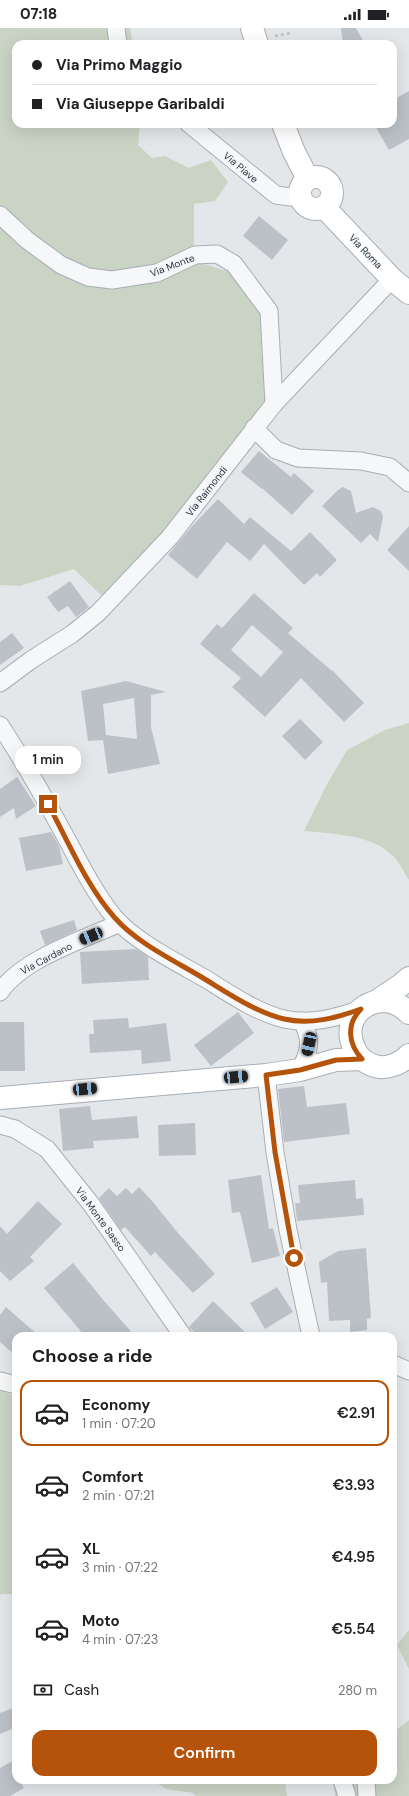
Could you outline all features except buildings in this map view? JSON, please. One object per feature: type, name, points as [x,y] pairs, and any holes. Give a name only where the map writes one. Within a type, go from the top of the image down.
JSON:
[{"type":"main road","points":[[252,28],[256,40]]},
{"type":"main road","points":[[285,128],[294,152],[304,187]]},
{"type":"main road","name":"Via Roma","points":[[304,187],[301,201],[309,208],[320,209],[324,207],[392,278],[409,293]]},
{"type":"main road","points":[[406,1060],[390,1066],[377,1066],[354,1045],[354,1018],[369,1005],[401,986],[409,978]]},
{"type":"main road","points":[[369,1005],[394,1002],[409,1013]]},
{"type":"main road","points":[[0,1098],[266,1075],[300,1070],[336,1060],[354,1045]]},
{"type":"street","points":[[116,28],[118,40]]},
{"type":"street","name":"Via Piave","points":[[194,128],[276,195],[290,197],[304,187]]},
{"type":"street","name":"Via Monte","points":[[0,215],[27,240],[61,265],[88,277],[112,280],[157,273],[195,255],[216,254],[234,264],[269,311],[274,404]]},
{"type":"street","name":"Via Raimondi","points":[[0,683],[31,660],[72,634],[98,613],[170,537],[274,404],[392,278]]},
{"type":"street","points":[[254,428],[276,450],[298,458],[361,461],[390,467],[409,483]]},
{"type":"street","points":[[0,725],[26,764],[92,885],[120,924],[137,937],[169,958],[255,1008],[283,1019],[302,1021],[321,1020],[346,1015],[369,1005]]},
{"type":"street","name":"Via Cardano","points":[[0,992],[7,981],[27,966],[76,942],[120,924]]},
{"type":"street","points":[[321,1020],[354,1045]]},
{"type":"street","points":[[300,1070],[306,1058],[309,1044],[308,1032],[302,1021]]},
{"type":"street","points":[[266,1075],[275,1152],[288,1230],[310,1332]]},
{"type":"street","name":"Via Monte Sasso","points":[[0,1125],[15,1129],[47,1149],[91,1204],[179,1332]]},
{"type":"street","points":[[397,1366],[409,1371]]},
{"type":"street","points":[[0,1381],[12,1384]]},
{"type":"street","points":[[343,1784],[347,1796]]},
{"type":"street","points":[[366,1784],[367,1796]]},
{"type":"green space","points":[[0,28],[130,28],[132,40],[12,40],[12,128],[140,128],[138,145],[152,158],[165,156],[189,168],[211,160],[228,182],[215,201],[194,204],[194,261],[233,273],[252,299],[264,321],[266,398],[197,503],[103,597],[74,569],[20,586],[0,585]]},
{"type":"green space","points":[[409,723],[409,880],[394,857],[385,849],[375,844],[352,836],[304,831],[326,786],[347,750],[385,730]]},
{"type":"green space","points":[[0,1390],[12,1395],[12,1594],[0,1595]]},
{"type":"green space","points":[[409,1630],[409,1669],[397,1645]]},
{"type":"green space","points":[[409,1720],[409,1796],[335,1796],[334,1784],[397,1784],[398,1729]]},
{"type":"green space","points":[[158,1784],[286,1784],[287,1796],[195,1796],[193,1793],[166,1789]]},
{"type":"route","points":[[48,804],[92,885],[114,917],[120,924],[137,937],[175,962],[255,1008],[283,1019],[302,1021],[321,1020],[346,1015],[361,1009],[351,1025],[350,1037],[357,1054],[362,1059],[336,1060],[300,1070],[266,1075],[275,1152],[294,1258]]}]
